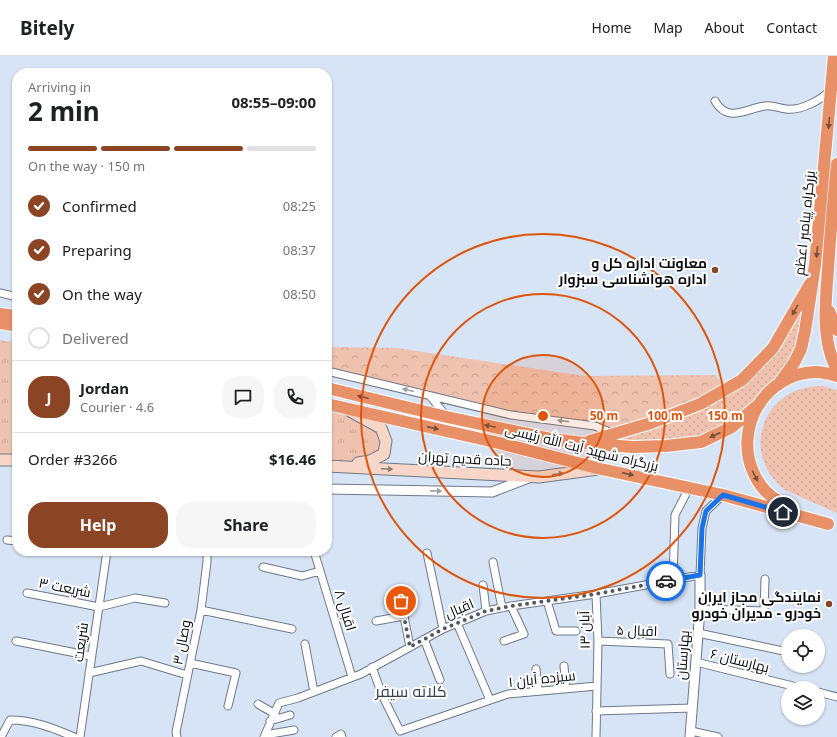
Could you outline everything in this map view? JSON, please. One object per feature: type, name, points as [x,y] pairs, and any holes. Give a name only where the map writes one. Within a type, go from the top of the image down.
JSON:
[{"type":"highway","name":"بزرگراه پیامبر اعظم","points":[[778,384],[794,363],[800,349],[814,276],[823,193],[834,56]]},
{"type":"highway","name":"بزرگراه پیامبر اعظم","points":[[837,164],[826,305],[826,332],[833,362],[837,369]]},
{"type":"highway","points":[[583,443],[650,423],[700,404],[742,380],[773,348],[814,276]]},
{"type":"highway","points":[[826,305],[837,330]]},
{"type":"highway","points":[[0,314],[12,315]]},
{"type":"highway","points":[[0,323],[12,325]]},
{"type":"highway","points":[[833,526],[778,502],[770,495],[757,480],[749,462],[747,442],[750,423],[758,405],[778,384],[805,374],[824,373],[837,376]]},
{"type":"highway","name":"بزرگراه شهید آیت الله رئیسی","points":[[332,389],[447,417],[544,437],[583,443],[632,447],[666,446],[701,442],[732,427],[758,405]]},
{"type":"highway","name":"بزرگراه شهید آیت الله رئیسی","points":[[332,405],[499,442],[601,468],[723,495],[833,526]]},
{"type":"main road","points":[[332,466],[370,461],[384,454],[386,441],[381,428],[343,407]]},
{"type":"main road","points":[[0,460],[12,460]]},
{"type":"main road","name":"جاده قدیم تهران","points":[[332,466],[532,477],[601,468]]},
{"type":"street","points":[[715,101],[718,107],[728,113],[738,114],[764,106],[774,106],[787,109],[802,107],[824,97],[831,90]]},
{"type":"street","points":[[0,293],[12,296]]},
{"type":"street","points":[[332,372],[511,415],[596,426],[614,434]]},
{"type":"street","points":[[430,396],[447,417]]},
{"type":"street","points":[[332,489],[492,492],[532,477]]},
{"type":"street","points":[[673,580],[675,515],[689,488]]},
{"type":"street","points":[[700,575],[702,528],[706,511],[723,495]]},
{"type":"street","points":[[7,540],[12,540]]},
{"type":"street","points":[[427,553],[443,629]]},
{"type":"street","name":"شریعت","points":[[80,737],[106,556]]},
{"type":"street","name":"وصال ۳","points":[[177,737],[176,732],[200,610],[207,556]]},
{"type":"street","name":"اقبال ۸","points":[[316,556],[352,677]]},
{"type":"street","points":[[493,562],[502,608]]},
{"type":"street","points":[[263,567],[302,576],[320,571]]},
{"type":"street","name":"اقبال","points":[[264,736],[279,703],[314,692],[352,677],[443,629],[486,611],[596,594],[700,575]]},
{"type":"street","name":"بهارستان","points":[[690,734],[700,609],[700,575]]},
{"type":"street","points":[[700,609],[764,611],[765,579]]},
{"type":"street","points":[[483,585],[486,611]]},
{"type":"street","name":"شریعت ۳","points":[[27,593],[99,607]]},
{"type":"street","name":"۱۳ آبان","points":[[596,594],[598,641],[596,737]]},
{"type":"street","points":[[99,607],[135,598],[165,603]]},
{"type":"street","points":[[401,601],[410,647]]},
{"type":"street","points":[[547,601],[556,631],[576,631]]},
{"type":"street","points":[[504,641],[524,634],[511,606]]},
{"type":"street","points":[[200,610],[292,629]]},
{"type":"street","points":[[376,620],[404,616]]},
{"type":"street","points":[[457,623],[490,700]]},
{"type":"street","points":[[698,633],[781,651]]},
{"type":"street","points":[[424,639],[440,680]]},
{"type":"street","points":[[16,641],[91,656]]},
{"type":"street","name":"اقبال ۵","points":[[598,641],[668,644],[670,674]]},
{"type":"street","points":[[305,644],[314,692]]},
{"type":"street","points":[[89,673],[141,661],[187,675]]},
{"type":"street","name":"بهارستان ۶","points":[[696,662],[781,683]]},
{"type":"street","points":[[190,663],[236,673],[228,706]]},
{"type":"street","points":[[564,666],[566,689]]},
{"type":"street","name":"سیزده آبان ۱","points":[[372,667],[382,695],[400,731],[508,694],[596,686]]},
{"type":"street","points":[[536,669],[538,691]]},
{"type":"street","points":[[825,694],[837,697]]},
{"type":"street","points":[[258,704],[275,714]]},
{"type":"street","points":[[596,710],[692,708]]},
{"type":"street","points":[[270,721],[290,715]]},
{"type":"street","points":[[1,737],[10,720],[25,720],[57,733],[74,737]]},
{"type":"street","points":[[264,736],[294,730]]},
{"type":"street","points":[[336,737],[341,734],[342,737]]},
{"type":"street","points":[[690,734],[718,737]]},
{"type":"green space","points":[[814,276],[801,349],[763,397],[701,442],[596,444],[742,380],[773,348]]},
{"type":"green space","points":[[0,340],[8,342],[12,340],[12,460],[0,460]]},
{"type":"green space","points":[[332,347],[397,348],[584,376],[716,375],[726,390],[614,434],[595,426],[511,415],[332,374]]},
{"type":"green space","points":[[823,386],[837,390],[837,513],[785,490],[771,475],[763,458],[761,441],[764,424],[772,409],[785,397],[802,389]]},
{"type":"green space","points":[[332,406],[381,428],[386,441],[370,461],[332,465]]},
{"type":"way so far","points":[[401,601],[410,647],[443,629],[486,611],[596,594],[666,581]]},
{"type":"place","name":"معاونت اداره کل و اداره هواشناسی سبزوار","points":[[715,270]]},
{"type":"place","name":"نمایندگی مجاز ایران خودرو - مدیران خودرو","points":[[829,604]]},
{"type":"district","name":"کلاته سیفر","points":[[411,691]]},
{"type":"route","points":[[666,581],[700,575],[702,528],[706,511],[723,495],[783,512]]}]
